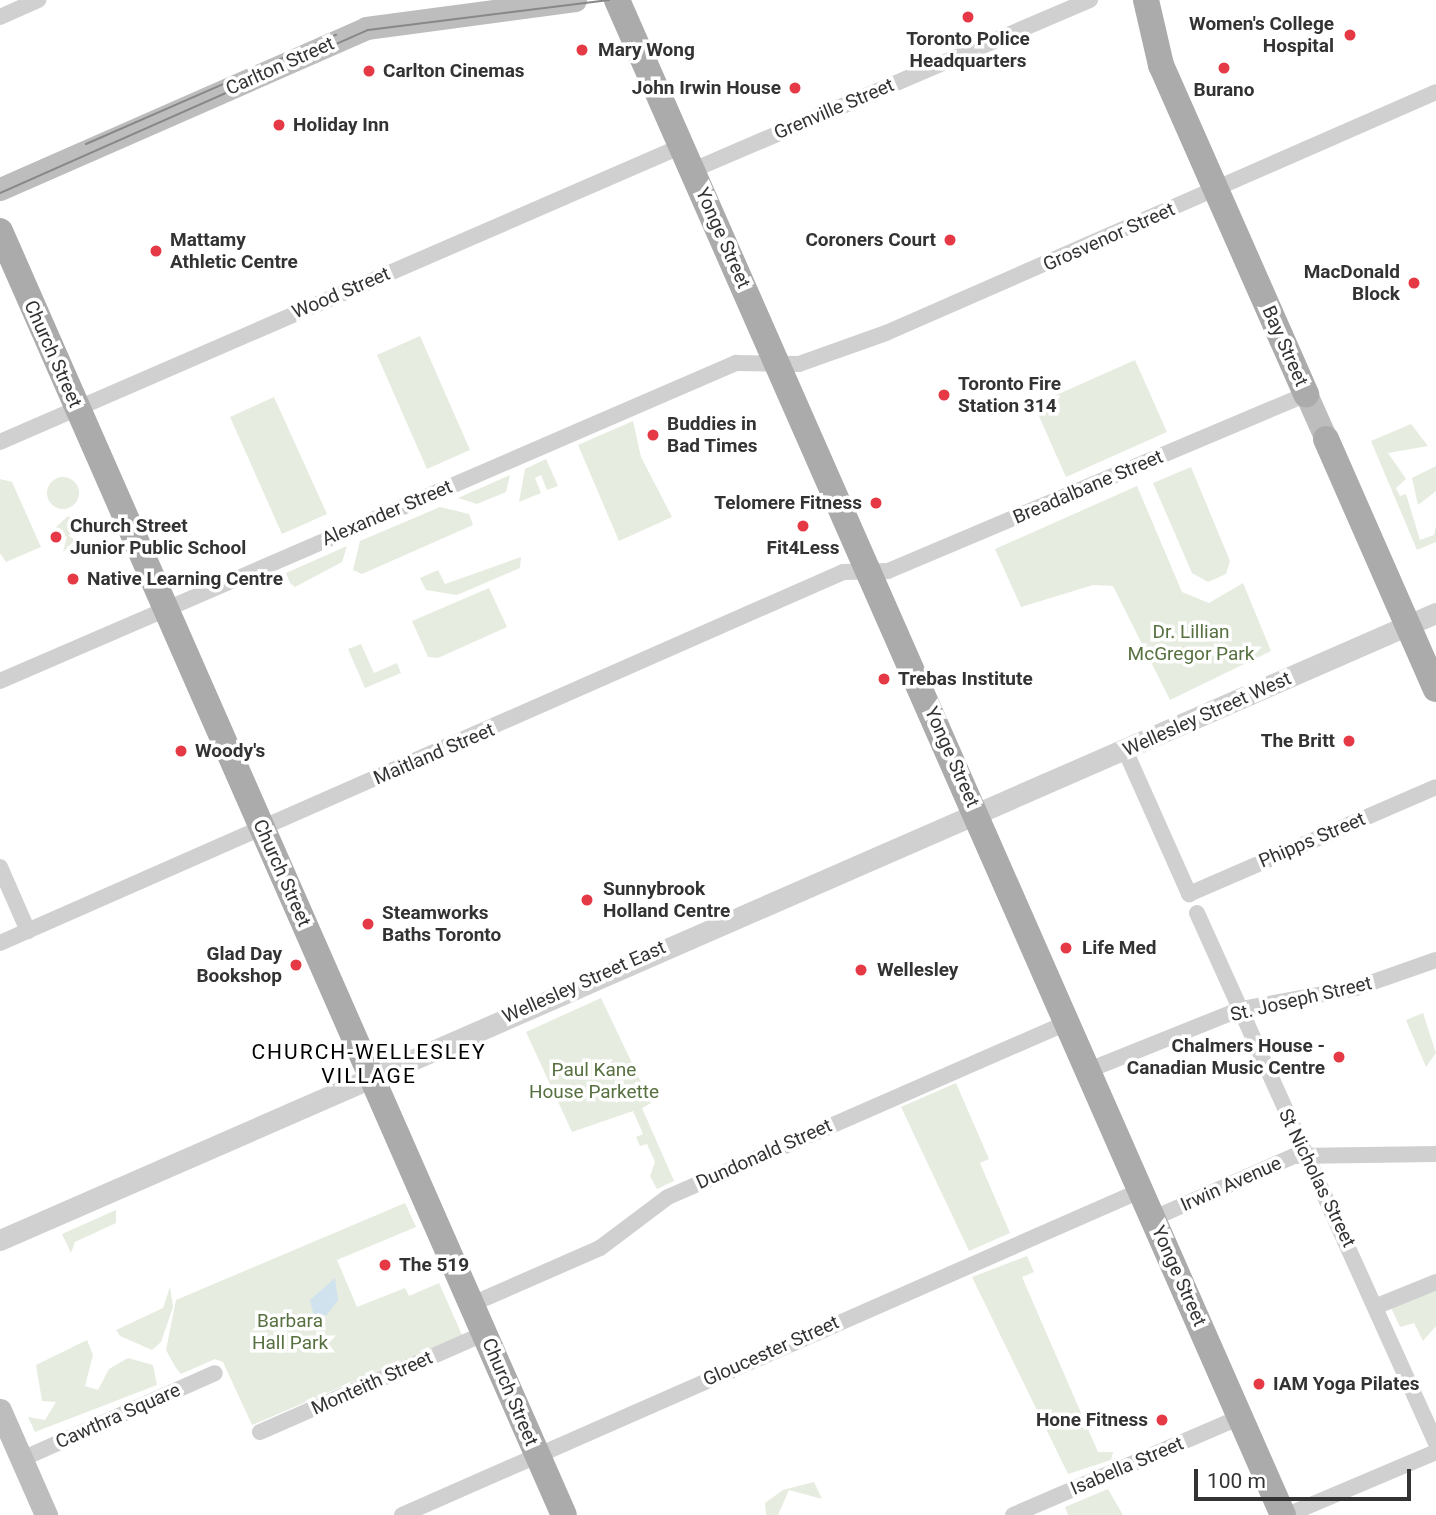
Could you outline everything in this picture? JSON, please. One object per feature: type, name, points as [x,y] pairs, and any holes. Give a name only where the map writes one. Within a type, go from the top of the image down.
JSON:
[{"type":"main road","name":"Carlton Street","points":[[0,189],[366,28],[575,0]]},
{"type":"main road","name":"Yonge Street","points":[[617,0],[1285,1515]]},
{"type":"main road","name":"Bay Street","points":[[1146,0],[1161,65],[1436,689]]},
{"type":"main road","name":"Church Street","points":[[0,231],[564,1515]]},
{"type":"main road","points":[[0,1410],[46,1515]]},
{"type":"street","points":[[0,16],[38,0]]},
{"type":"street","name":"Grenville Street","points":[[693,170],[1090,0]]},
{"type":"street","name":"Grosvenor Street","points":[[777,361],[809,362],[886,333],[1436,92]]},
{"type":"street","name":"Wood Street","points":[[0,442],[682,146]]},
{"type":"street","name":"Alexander Street","points":[[0,681],[736,363],[777,361]]},
{"type":"street","name":"Breadalbane Street","points":[[869,570],[893,569],[1306,394]]},
{"type":"street","name":"Maitland Street","points":[[0,943],[843,572],[869,570]]},
{"type":"street","name":"Wellesley Street West","points":[[976,813],[1436,613]]},
{"type":"street","name":"Phipps Street","points":[[1125,750],[1189,894],[1436,788]]},
{"type":"street","name":"Wellesley Street East","points":[[0,1240],[976,813]]},
{"type":"street","points":[[0,867],[28,931]]},
{"type":"street","name":"St Nicholas Street","points":[[1197,913],[1377,1306],[1436,1443]]},
{"type":"street","name":"St. Joseph Street","points":[[1089,1070],[1241,1009],[1356,988],[1436,960]]},
{"type":"street","name":"Dundonald Street","points":[[472,1304],[600,1248],[668,1197],[1068,1022]]},
{"type":"street","name":"Irwin Avenue","points":[[1154,1218],[1306,1153],[1436,1154]]},
{"type":"street","name":"Gloucester Street","points":[[402,1515],[1142,1190]]},
{"type":"street","points":[[1377,1306],[1436,1282]]},
{"type":"street","name":"Monteith Street","points":[[260,1432],[485,1333]]},
{"type":"street","name":"Cawthra Square","points":[[22,1459],[215,1373]]},
{"type":"street","name":"Isabella Street","points":[[1013,1515],[1241,1417]]},
{"type":"street","points":[[1285,1515],[1436,1452]]},
{"type":"green space","points":[[420,336],[470,450],[427,469],[377,355]]},
{"type":"green space","points":[[1135,360],[1167,432],[1066,477],[1034,405]]},
{"type":"green space","points":[[274,397],[327,514],[282,534],[230,417]]},
{"type":"green space","points":[[633,421],[641,457],[672,517],[619,541],[578,445]]},
{"type":"green space","points":[[1411,424],[1428,446],[1388,453],[1406,479],[1396,488],[1400,496],[1406,494],[1420,540],[1434,535],[1436,526],[1436,542],[1417,550],[1371,441]]},
{"type":"green space","points":[[546,459],[558,486],[547,490],[541,475],[535,478],[541,493],[519,502],[525,469]]},
{"type":"green space","points":[[1436,466],[1436,491],[1418,505],[1412,478]]},
{"type":"green space","points":[[1191,467],[1230,561],[1226,574],[1208,582],[1192,573],[1153,483]]},
{"type":"green space","points":[[510,475],[506,492],[477,504],[458,498]]},
{"type":"green space","points":[[63,477],[75,481],[79,493],[75,505],[63,509],[51,505],[47,493],[51,481]]},
{"type":"green space","points":[[0,479],[12,482],[41,547],[6,562],[0,553]]},
{"type":"green space","name":"Dr. Lillian McGregor Park","points":[[1137,486],[1182,592],[1209,603],[1243,583],[1271,651],[1170,700],[1113,586],[1093,585],[1021,607],[995,549]]},
{"type":"green space","points":[[440,507],[469,514],[473,525],[362,574],[353,570],[360,541]]},
{"type":"green space","points":[[68,516],[84,527],[68,535],[75,540],[63,552],[67,536],[59,540],[56,527]]},
{"type":"green space","points":[[347,546],[342,562],[295,587],[290,583],[286,573]]},
{"type":"green space","points":[[521,557],[520,568],[457,595],[426,590],[420,578],[438,570],[445,584]]},
{"type":"green space","points":[[489,588],[507,627],[438,658],[428,657],[412,621]]},
{"type":"green space","points":[[361,644],[374,673],[397,663],[401,673],[365,688],[348,649]]},
{"type":"green space","name":"Paul Kane House Parkette","points":[[601,998],[651,1103],[642,1108],[674,1181],[657,1189],[650,1176],[655,1162],[647,1144],[640,1146],[636,1137],[643,1134],[633,1111],[572,1132],[526,1032]]},
{"type":"green space","points":[[1423,1013],[1436,1053],[1426,1067],[1406,1020]]},
{"type":"green space","points":[[956,1083],[989,1159],[980,1163],[1010,1233],[969,1251],[901,1107]]},
{"type":"green space","name":"Barbara Hall Park","points":[[405,1203],[416,1227],[337,1260],[357,1307],[405,1288],[409,1296],[439,1283],[462,1335],[252,1425],[223,1362],[215,1359],[181,1374],[176,1368],[166,1350],[176,1300]]},
{"type":"green space","points":[[116,1210],[116,1223],[75,1242],[71,1253],[62,1234]]},
{"type":"green space","points":[[1027,1256],[1034,1272],[1022,1277],[1098,1452],[1113,1452],[1111,1460],[1068,1474],[972,1277]]},
{"type":"green space","points":[[170,1287],[173,1307],[161,1342],[152,1350],[120,1336],[116,1330],[163,1308]]},
{"type":"green space","points":[[1436,1290],[1436,1326],[1423,1341],[1414,1323],[1400,1327],[1391,1308]]},
{"type":"green space","points":[[87,1340],[93,1355],[85,1386],[98,1390],[109,1369],[128,1358],[153,1365],[157,1385],[35,1432],[28,1417],[45,1420],[56,1402],[42,1401],[36,1365]]},
{"type":"green space","points":[[814,1482],[822,1499],[789,1490],[778,1515],[766,1515],[765,1503],[783,1490]]},
{"type":"green space","points":[[1108,1489],[1123,1515],[1068,1515],[1065,1507]]},
{"type":"water","points":[[335,1278],[338,1300],[327,1315],[314,1316],[310,1300]]},
{"type":"tram line","points":[[0,193],[368,30],[609,0]]},
{"type":"tram line","points":[[86,144],[336,35]]},
{"type":"place","name":"Toronto Police Headquarters","points":[[968,17]]},
{"type":"place","name":"Women's College Hospital","points":[[1350,35]]},
{"type":"place","name":"Mary Wong","points":[[582,50]]},
{"type":"place","name":"Burano","points":[[1224,68]]},
{"type":"place","name":"Carlton Cinemas","points":[[369,71]]},
{"type":"place","name":"John Irwin House","points":[[795,88]]},
{"type":"place","name":"Holiday Inn","points":[[279,125]]},
{"type":"place","name":"Coroners Court","points":[[950,240]]},
{"type":"place","name":"Mattamy Athletic Centre","points":[[156,251]]},
{"type":"place","name":"MacDonald Block","points":[[1414,283]]},
{"type":"place","name":"Toronto Fire Station 314","points":[[944,395]]},
{"type":"place","name":"Buddies in Bad Times","points":[[653,435]]},
{"type":"place","name":"Telomere Fitness","points":[[876,503]]},
{"type":"place","name":"Fit4Less","points":[[803,526]]},
{"type":"place","name":"Church Street Junior Public School","points":[[56,537]]},
{"type":"place","name":"Native Learning Centre","points":[[73,579]]},
{"type":"place","name":"Trebas Institute","points":[[884,679]]},
{"type":"place","name":"The Britt","points":[[1349,741]]},
{"type":"place","name":"Woody's","points":[[181,751]]},
{"type":"place","name":"Sunnybrook Holland Centre","points":[[587,900]]},
{"type":"place","name":"Steamworks Baths Toronto","points":[[368,924]]},
{"type":"place","name":"Life Med","points":[[1066,948]]},
{"type":"place","name":"Glad Day Bookshop","points":[[296,965]]},
{"type":"place","name":"Wellesley","points":[[861,970]]},
{"type":"place","name":"Chalmers House - Canadian Music Centre","points":[[1339,1057]]},
{"type":"place","name":"The 519","points":[[385,1265]]},
{"type":"place","name":"IAM Yoga Pilates","points":[[1259,1384]]},
{"type":"place","name":"Hone Fitness","points":[[1162,1420]]},
{"type":"district","name":"CHURCH-WELLESLEY VILLAGE","points":[[369,1064]]}]
